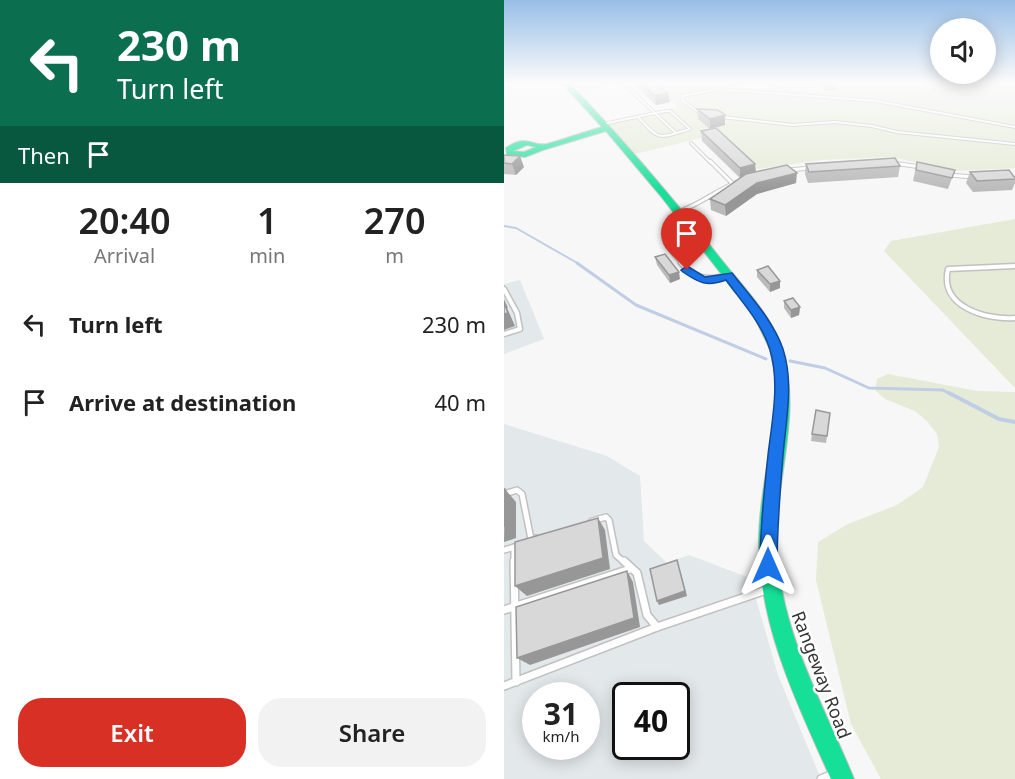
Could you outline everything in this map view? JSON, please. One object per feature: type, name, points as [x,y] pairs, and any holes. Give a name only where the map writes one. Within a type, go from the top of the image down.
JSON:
[{"type":"street","name":"Rangeway Road","points":[[599,119],[698,236],[767,327],[776,349],[781,370],[781,409],[768,535],[771,588],[779,621],[794,664],[841,775]]},
{"type":"street","points":[[540,148],[605,126]]},
{"type":"lane","points":[[605,126],[629,119]]},
{"type":"lane","points":[[640,119],[656,136],[676,134],[690,129],[679,119]]},
{"type":"lane","points":[[661,119],[676,134]]},
{"type":"lane","points":[[745,119],[793,125],[835,122],[872,126],[897,132],[1015,144]]},
{"type":"lane","points":[[974,119],[1015,127]]},
{"type":"lane","points":[[691,143],[732,184]]},
{"type":"lane","points":[[886,163],[909,164],[927,169]]},
{"type":"lane","points":[[783,170],[816,168]]},
{"type":"lane","points":[[945,174],[976,177]]},
{"type":"lane","points":[[678,212],[704,202],[732,184],[744,181]]},
{"type":"lane","points":[[698,236],[683,239],[674,244],[671,250],[687,270],[703,280],[712,281],[728,275]]},
{"type":"lane","points":[[1015,266],[962,268],[948,270],[946,274],[947,285],[952,296],[972,312],[997,319],[1015,318]]},
{"type":"lane","points":[[504,289],[515,310],[520,329],[504,334]]},
{"type":"lane","points":[[504,313],[515,310]]},
{"type":"lane","points":[[504,494],[517,490],[522,494],[531,539]]},
{"type":"lane","points":[[584,523],[606,517],[609,520],[616,555],[637,573],[646,615],[657,627]]},
{"type":"lane","points":[[504,550],[542,536]]},
{"type":"lane","points":[[514,547],[516,682]]},
{"type":"lane","points":[[504,610],[630,569]]},
{"type":"lane","points":[[504,686],[657,627],[771,588]]},
{"type":"lane","points":[[820,779],[841,775]]},
{"type":"shaded area","points":[[520,280],[544,339],[504,354],[504,284]]},
{"type":"shaded area","points":[[504,424],[607,456],[640,476],[644,541],[667,563],[689,555],[750,578],[778,675],[821,779],[504,779]]},
{"type":"green space","points":[[622,119],[1015,119],[1015,168],[956,171],[891,157],[822,160],[758,169],[718,134],[635,154],[605,123]]},
{"type":"green space","points":[[1015,219],[1015,388],[884,251],[891,241]]},
{"type":"green space","points":[[888,374],[977,391],[1015,392],[1015,779],[881,779],[851,724],[816,580],[818,542],[848,524],[897,505],[923,487],[939,447],[937,434],[927,421],[915,411],[885,399],[875,390],[877,379]]},
{"type":"building","points":[[716,128],[755,164],[740,168],[701,131]]},
{"type":"building","points":[[504,155],[520,156],[512,164],[504,163]]},
{"type":"building","points":[[895,158],[900,166],[809,172],[806,164]]},
{"type":"building","points":[[917,162],[955,170],[952,178],[916,170]]},
{"type":"building","points":[[787,165],[797,173],[757,183],[725,205],[710,199],[746,174]]},
{"type":"building","points":[[1009,170],[1015,179],[977,181],[970,172]]},
{"type":"building","points":[[665,254],[679,272],[669,275],[655,257]]},
{"type":"building","points":[[768,266],[780,281],[770,284],[757,270]]},
{"type":"building","points":[[793,298],[800,307],[791,310],[784,301]]},
{"type":"building","points":[[816,410],[830,413],[827,436],[812,434]]},
{"type":"building","points":[[505,489],[505,526],[504,526]]},
{"type":"building","points":[[598,518],[603,558],[515,586],[515,542]]},
{"type":"building","points":[[677,560],[685,591],[657,601],[650,569]]},
{"type":"building","points":[[627,571],[634,618],[517,658],[516,607]]},
{"type":"waterway","points":[[504,226],[516,228],[579,264]]},
{"type":"waterway","points":[[577,263],[636,305],[766,359]]},
{"type":"waterway","points":[[790,361],[825,368],[869,388],[943,390],[952,395]]},
{"type":"waterway","points":[[949,393],[999,419],[1015,422]]},
{"type":"traffic: fast","points":[[599,119],[663,193],[751,303],[766,325],[776,349],[783,398],[769,523],[770,578],[783,638],[805,695],[843,779]]},
{"type":"traffic: fast","points":[[540,148],[525,155],[510,153],[509,150],[516,145],[527,143],[539,145],[540,148],[607,128]]},
{"type":"route","points":[[687,270],[703,280],[712,281],[728,275],[767,327],[779,359],[782,396],[769,524],[768,566]]}]
